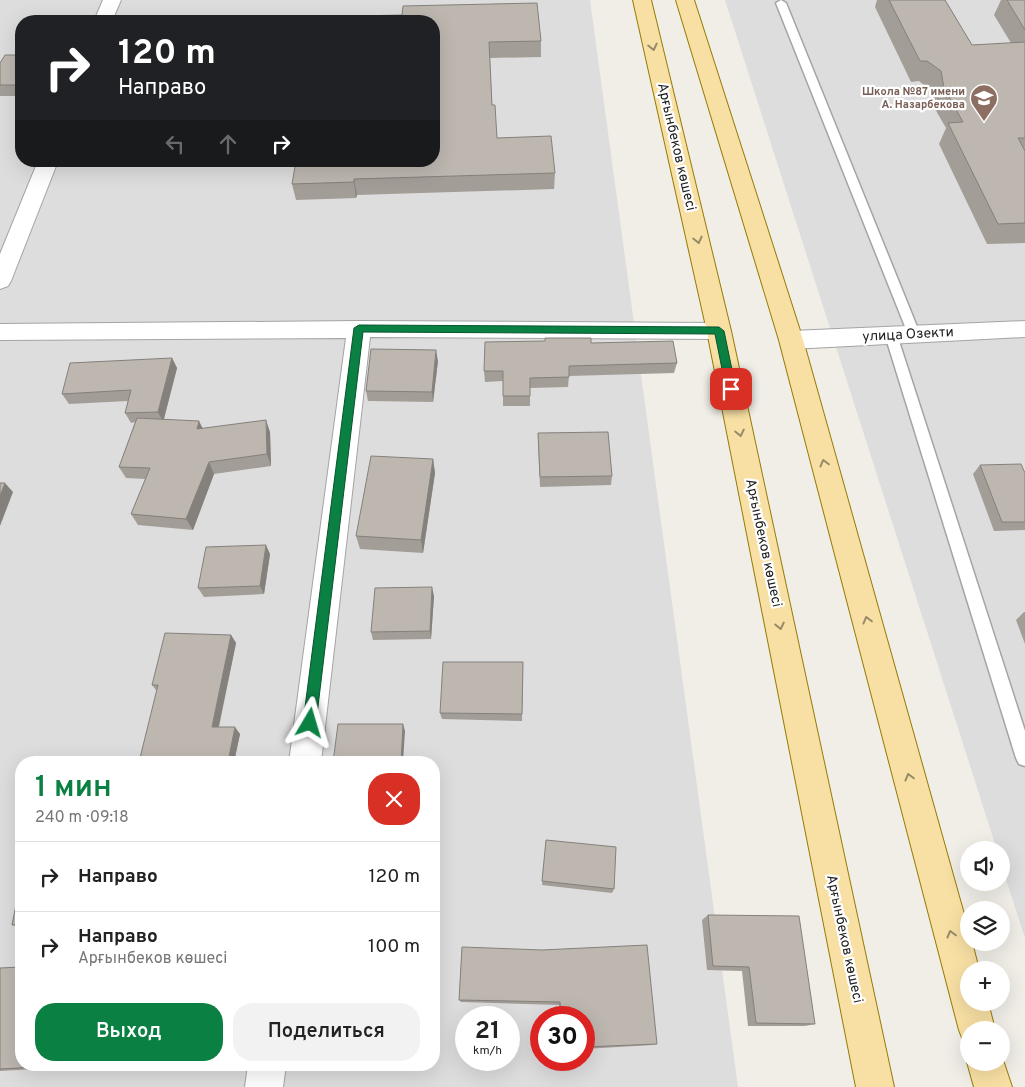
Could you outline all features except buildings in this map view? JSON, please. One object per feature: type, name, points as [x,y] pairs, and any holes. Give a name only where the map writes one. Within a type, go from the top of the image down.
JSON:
[{"type":"main road","name":"Арғынбеков көшесі","points":[[642,0],[719,331],[875,1087]]},
{"type":"main road","points":[[685,0],[791,340],[960,965]]},
{"type":"main road","points":[[989,1071],[993,1087]]},
{"type":"street","points":[[106,15],[112,0]]},
{"type":"street","points":[[0,281],[46,167]]},
{"type":"street","points":[[0,332],[359,328],[719,331]]},
{"type":"street","points":[[306,756],[359,328]]},
{"type":"street","name":"улица Озекти","points":[[791,340],[1025,329]]},
{"type":"street","points":[[264,1087],[266,1071]]},
{"type":"lane","points":[[781,3],[914,334]]},
{"type":"lane","points":[[891,335],[1025,758]]},
{"type":"shaded area","points":[[0,0],[590,0],[738,1087],[0,1087]]},
{"type":"shaded area","points":[[725,0],[1025,0],[1025,938],[1010,891],[1010,841],[994,841]]},
{"type":"place","name":"Школа №87 имени А. Назарбекова","points":[[984,122]]},
{"type":"route","points":[[310,723],[359,328],[719,331],[731,389]]}]
